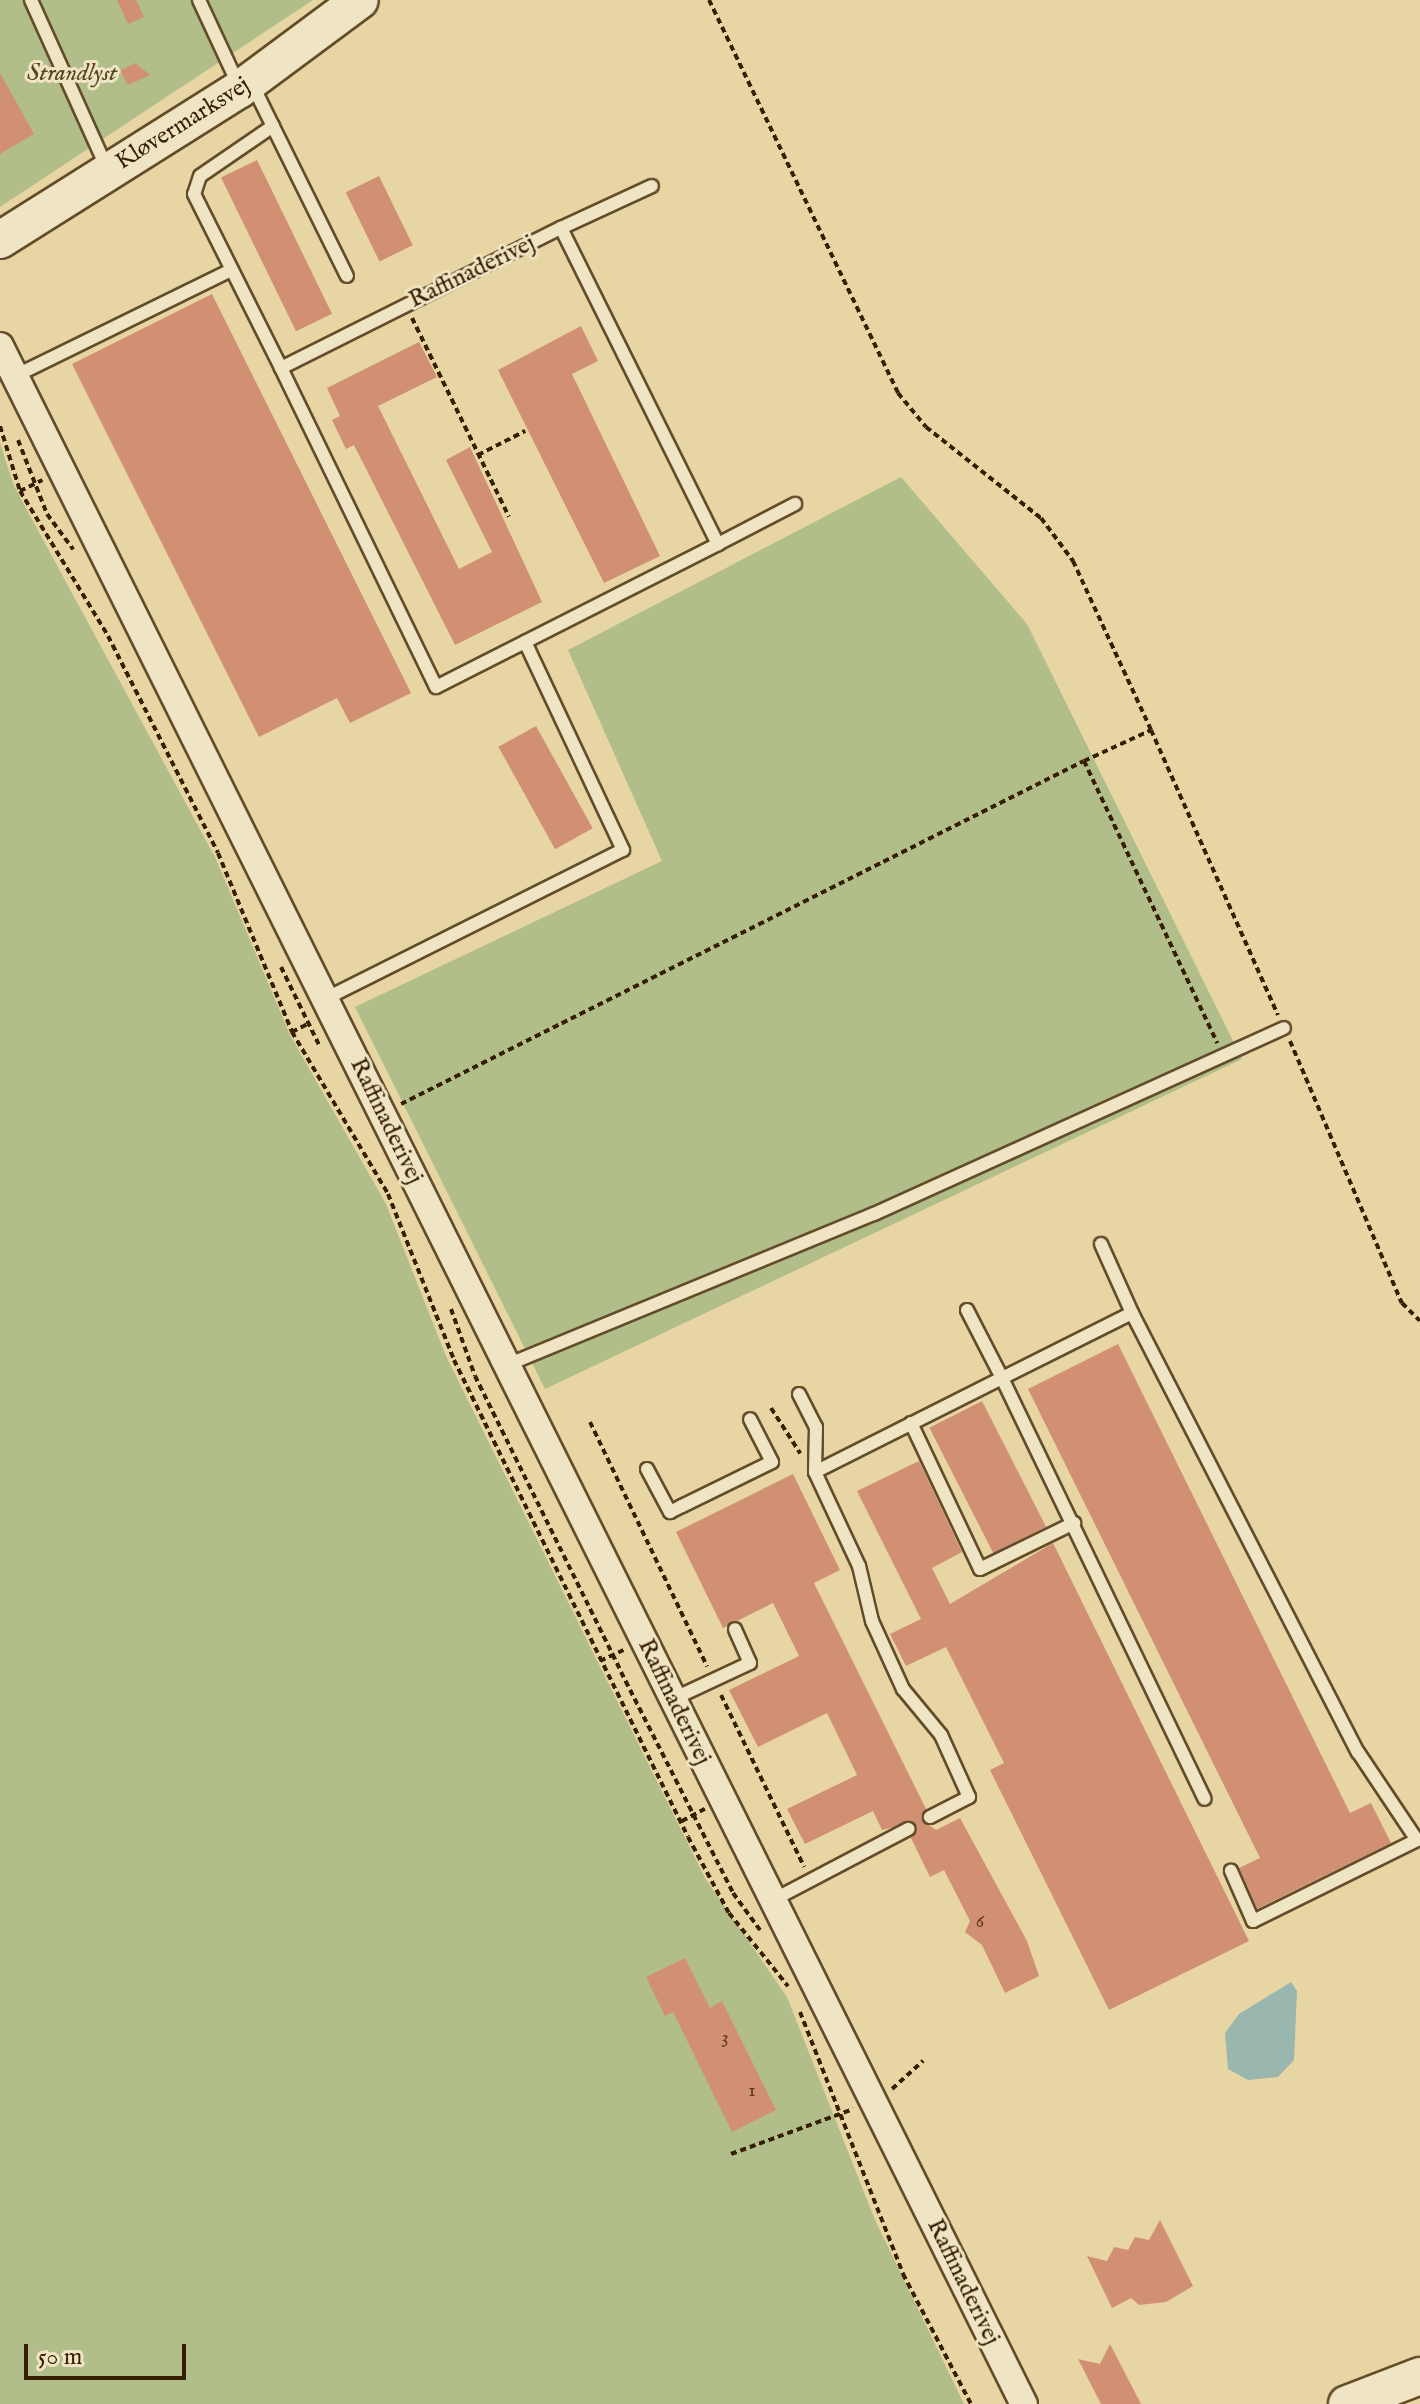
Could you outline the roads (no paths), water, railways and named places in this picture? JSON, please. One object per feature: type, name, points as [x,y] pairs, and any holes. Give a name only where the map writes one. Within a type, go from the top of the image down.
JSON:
[{"type":"street","name":"Kløvermarksvej","points":[[0,240],[246,85],[360,0]]},
{"type":"street","name":"Raffinaderivej","points":[[0,346],[773,1900],[864,2104],[1024,2404]]},
{"type":"street","points":[[1347,2404],[1420,2376]]},
{"type":"lane","points":[[31,0],[108,171]]},
{"type":"lane","points":[[199,0],[246,85],[273,126],[347,276]]},
{"type":"lane","points":[[273,126],[200,176],[194,194],[436,687],[795,504]]},
{"type":"lane","points":[[561,228],[652,186]]},
{"type":"lane","name":"Raffinaderivej","points":[[281,368],[561,228],[718,544]]},
{"type":"lane","points":[[15,376],[231,270]]},
{"type":"lane","points":[[325,999],[623,850],[525,642]]},
{"type":"lane","points":[[507,1365],[874,1214],[1221,1052],[1284,1028]]},
{"type":"lane","points":[[1101,1244],[1132,1313],[1358,1752],[1417,1840],[1253,1921],[1231,1871]]},
{"type":"lane","points":[[967,1310],[1074,1523],[1205,1799]]},
{"type":"lane","points":[[815,1472],[1132,1313]]},
{"type":"lane","points":[[799,1394],[816,1427],[815,1472],[903,1689],[941,1735],[969,1797],[930,1817]]},
{"type":"lane","points":[[647,1469],[670,1512],[772,1462],[750,1419]]},
{"type":"lane","points":[[911,1423],[980,1569],[1074,1523]]},
{"type":"lane","points":[[673,1699],[750,1663],[735,1629]]},
{"type":"lane","points":[[773,1900],[908,1829]]},
{"type":"water","points":[[1291,1982],[1297,1991],[1294,2060],[1278,2077],[1248,2080],[1228,2069],[1225,2033],[1239,2014]]},
{"type":"park label","name":"Strandlyst","points":[[72,74]]}]
